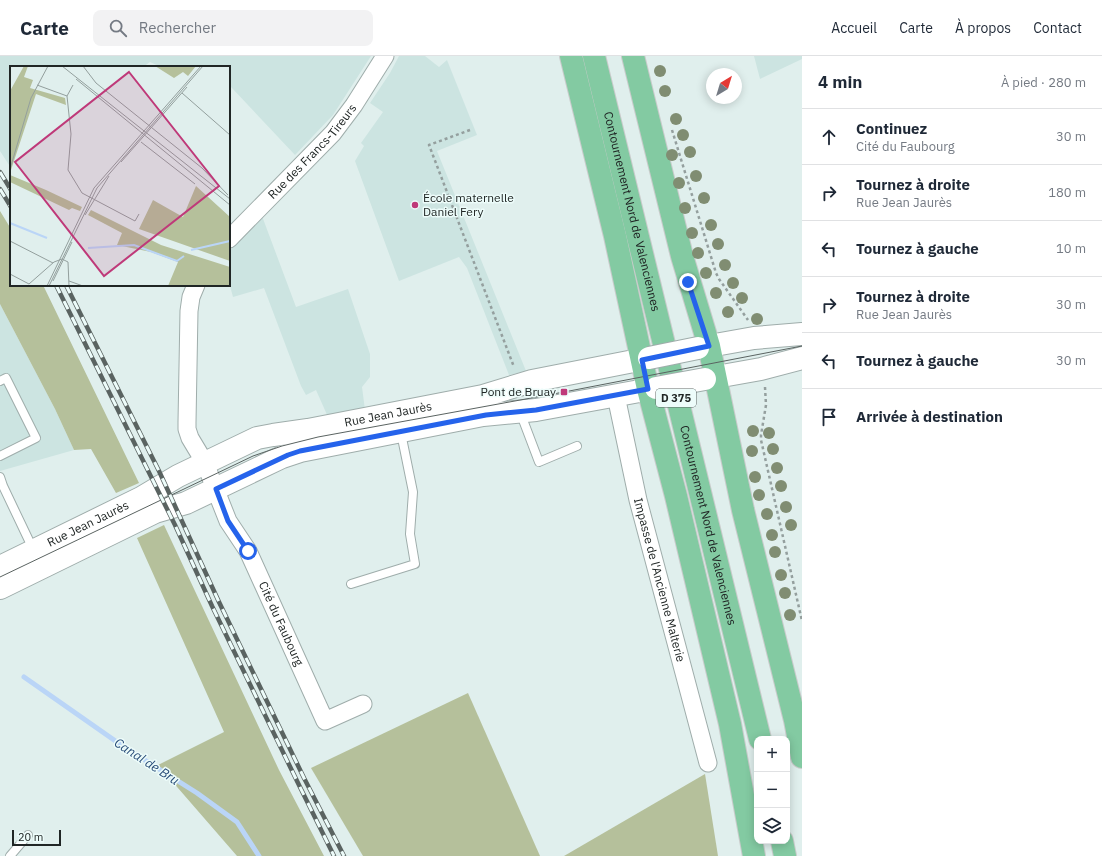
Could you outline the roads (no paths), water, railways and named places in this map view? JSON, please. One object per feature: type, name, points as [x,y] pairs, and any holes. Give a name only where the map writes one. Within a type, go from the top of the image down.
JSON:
[{"type":"main road","points":[[571,56],[652,388],[730,724],[754,856]]},
{"type":"main road","name":"Contournement Nord de Valenciennes","points":[[594,56],[759,736]]},
{"type":"main road","points":[[633,56],[704,347],[710,378],[795,720],[802,757]]},
{"type":"main road","name":"Rue Jean Jaurès","points":[[0,568],[141,498],[178,476],[262,437],[308,430],[483,396],[532,381],[704,347],[754,338],[802,334]]},
{"type":"main road","name":"Rue Jean Jaurès","points":[[0,588],[155,512],[186,503],[282,457],[300,451],[496,413],[536,410],[616,396],[652,388],[761,369],[802,358]]},
{"type":"main road","points":[[776,844],[778,856]]},
{"type":"main road","points":[[783,844],[785,856]]},
{"type":"street","name":"Rue des Francs-Tireurs","points":[[230,238],[333,132],[350,110],[384,56]]},
{"type":"street","points":[[196,286],[191,297],[189,311],[187,429],[193,444],[205,463],[216,489]]},
{"type":"street","name":"Impasse de l'Ancienne Malterie","points":[[616,396],[638,500],[708,763]]},
{"type":"street","name":"Cité du Faubourg","points":[[216,489],[228,521],[248,551],[325,721],[363,704]]},
{"type":"lane","points":[[0,381],[6,378],[36,438],[0,456]]},
{"type":"lane","points":[[519,412],[539,462],[576,446]]},
{"type":"lane","points":[[351,584],[415,564],[410,534],[413,492],[401,432]]},
{"type":"lane","points":[[0,477],[34,551]]},
{"type":"lane","points":[[10,856],[28,834]]},
{"type":"waterway","name":"Canal de Bru","points":[[24,677],[124,747],[197,793],[237,822],[259,856]]},
{"type":"tram line","points":[[0,577],[253,456],[282,446],[318,437],[564,392],[802,346]]},
{"type":"railway","points":[[0,172],[10,188]]},
{"type":"railway","points":[[0,189],[10,205]]},
{"type":"railway","points":[[56,286],[175,525],[212,606],[334,856]]},
{"type":"railway","points":[[66,286],[159,471],[219,602],[304,778],[344,856]]},
{"type":"place","name":"École maternelle Daniel Fery","points":[[415,205]]},
{"type":"place","name":"Pont de Bruay","points":[[564,392]]}]
